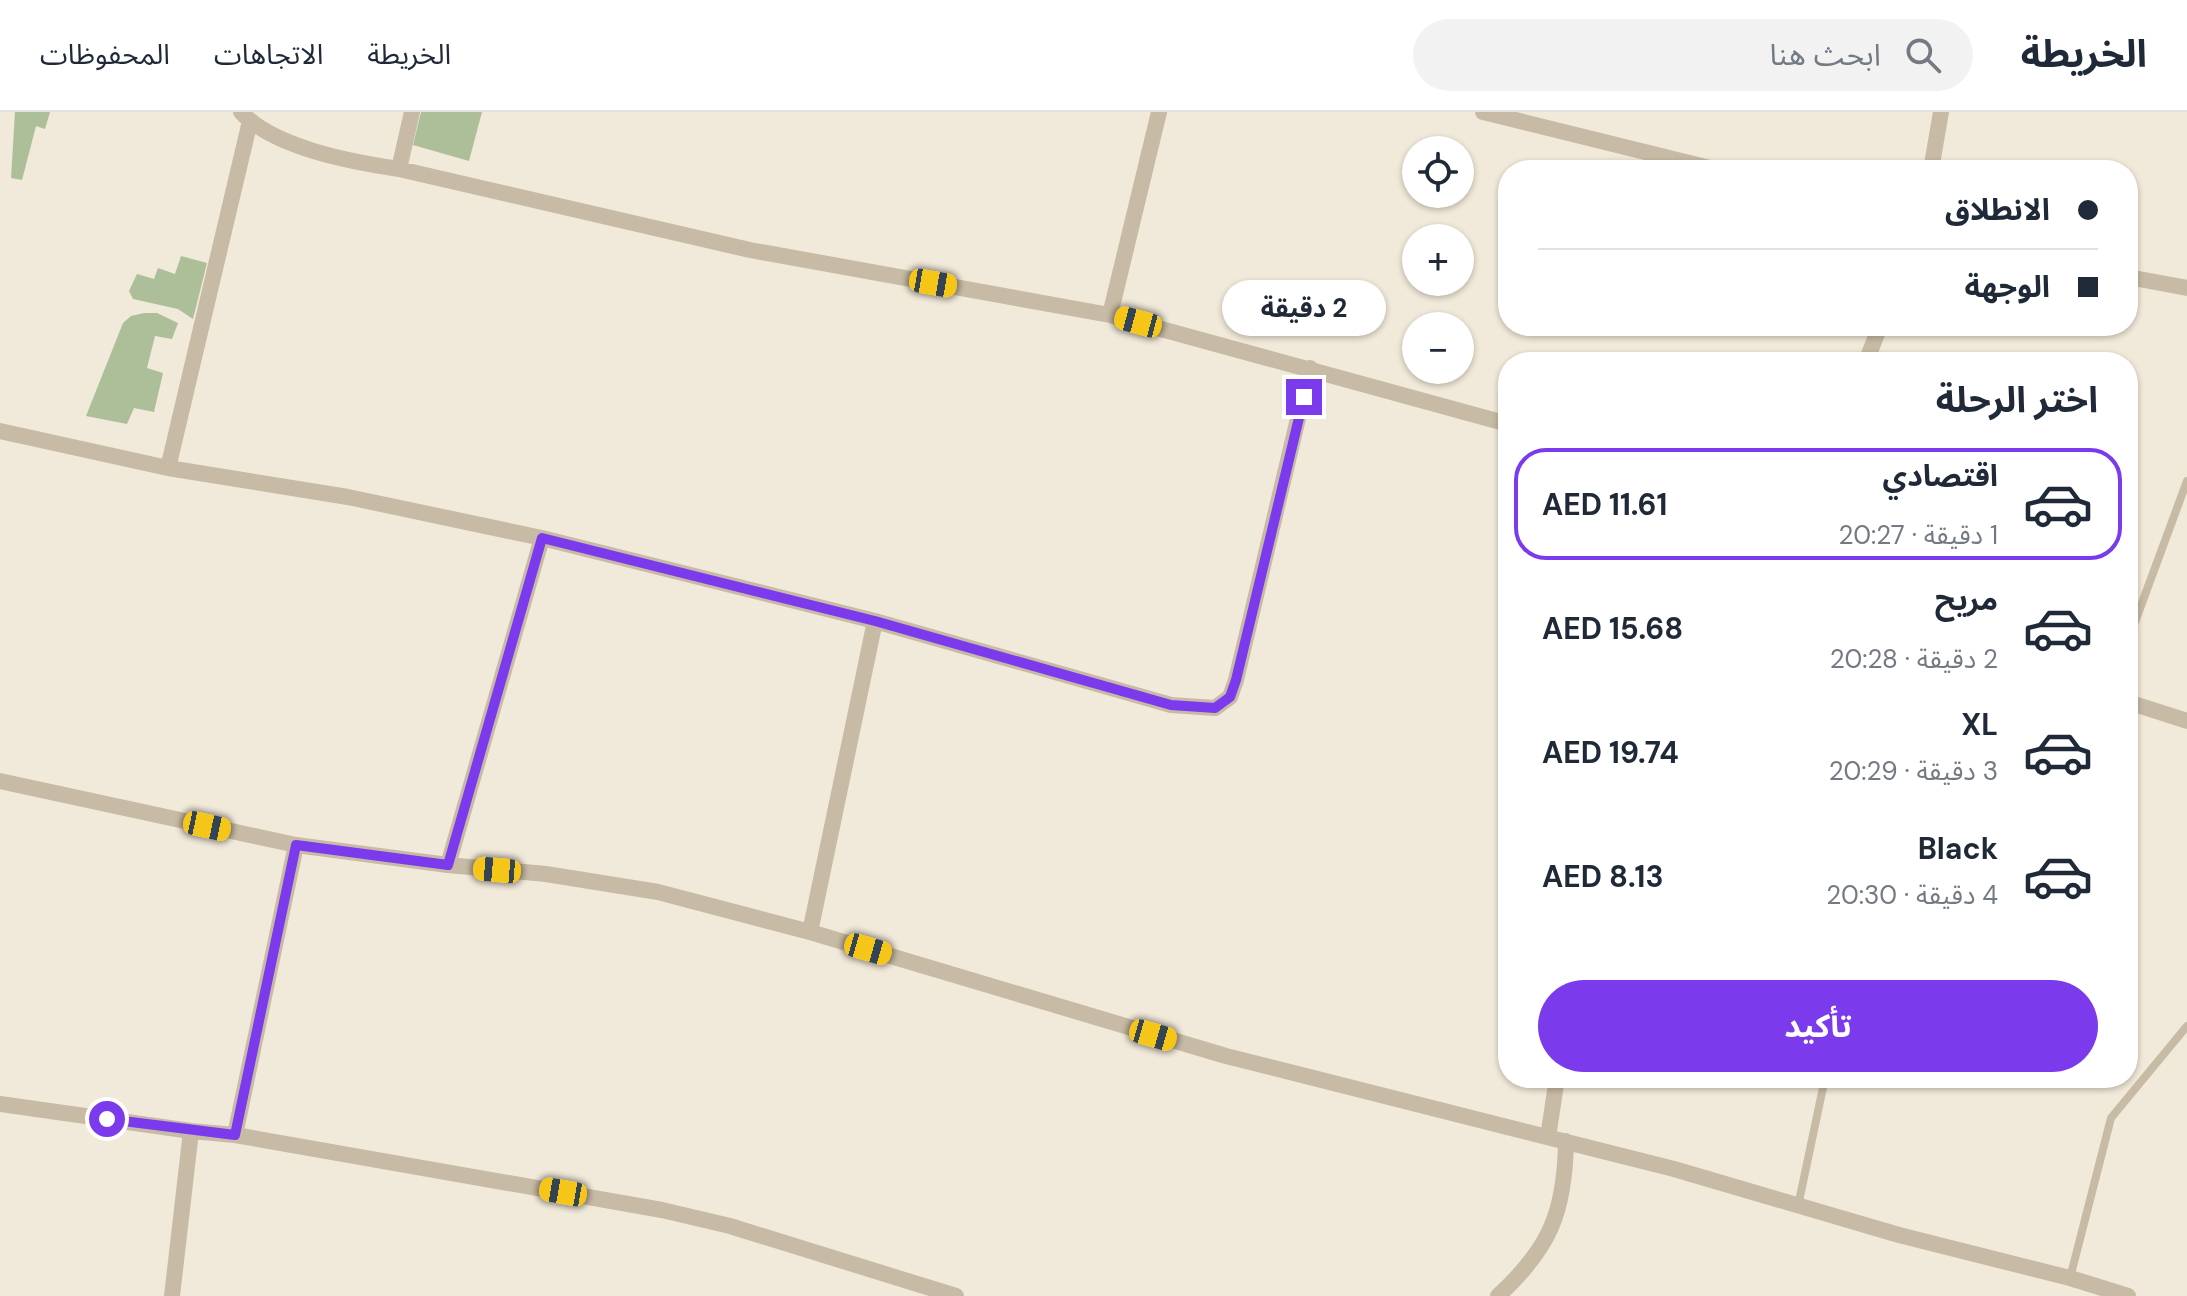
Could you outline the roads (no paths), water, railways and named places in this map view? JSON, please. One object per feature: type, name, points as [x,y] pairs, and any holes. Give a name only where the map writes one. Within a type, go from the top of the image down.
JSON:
[{"type":"street","points":[[399,169],[412,112]]},
{"type":"street","points":[[1110,315],[1159,112]]},
{"type":"street","points":[[1483,112],[1677,160]]},
{"type":"street","points":[[1933,160],[1941,112]]},
{"type":"street","points":[[168,468],[245,117],[306,149],[352,162],[399,169],[750,250],[1110,315],[1498,421]]},
{"type":"street","points":[[2138,279],[2187,288]]},
{"type":"street","points":[[0,431],[168,468],[348,497],[542,538],[875,621],[1171,705],[1215,708],[1230,697],[1236,680],[1310,368]]},
{"type":"street","points":[[448,865],[542,538]]},
{"type":"street","points":[[810,932],[875,621]]},
{"type":"street","points":[[2138,705],[2187,721]]},
{"type":"street","points":[[0,781],[296,845],[546,874],[658,892],[810,932],[1226,1056],[1674,1169],[1798,1207],[2128,1296]]},
{"type":"street","points":[[235,1135],[296,845]]},
{"type":"street","points":[[1548,1137],[1555,1088]]},
{"type":"street","points":[[0,1104],[235,1135],[662,1210],[730,1226],[956,1296]]},
{"type":"street","points":[[172,1296],[191,1131]]},
{"type":"street","points":[[1498,1296],[1538,1252],[1553,1226],[1562,1198],[1566,1141]]},
{"type":"lane","points":[[2138,614],[2187,481]]},
{"type":"lane","points":[[2138,1085],[2187,1026]]},
{"type":"lane","points":[[1798,1207],[1823,1088]]},
{"type":"lane","points":[[2070,1278],[2111,1118],[2136,1088]]}]
